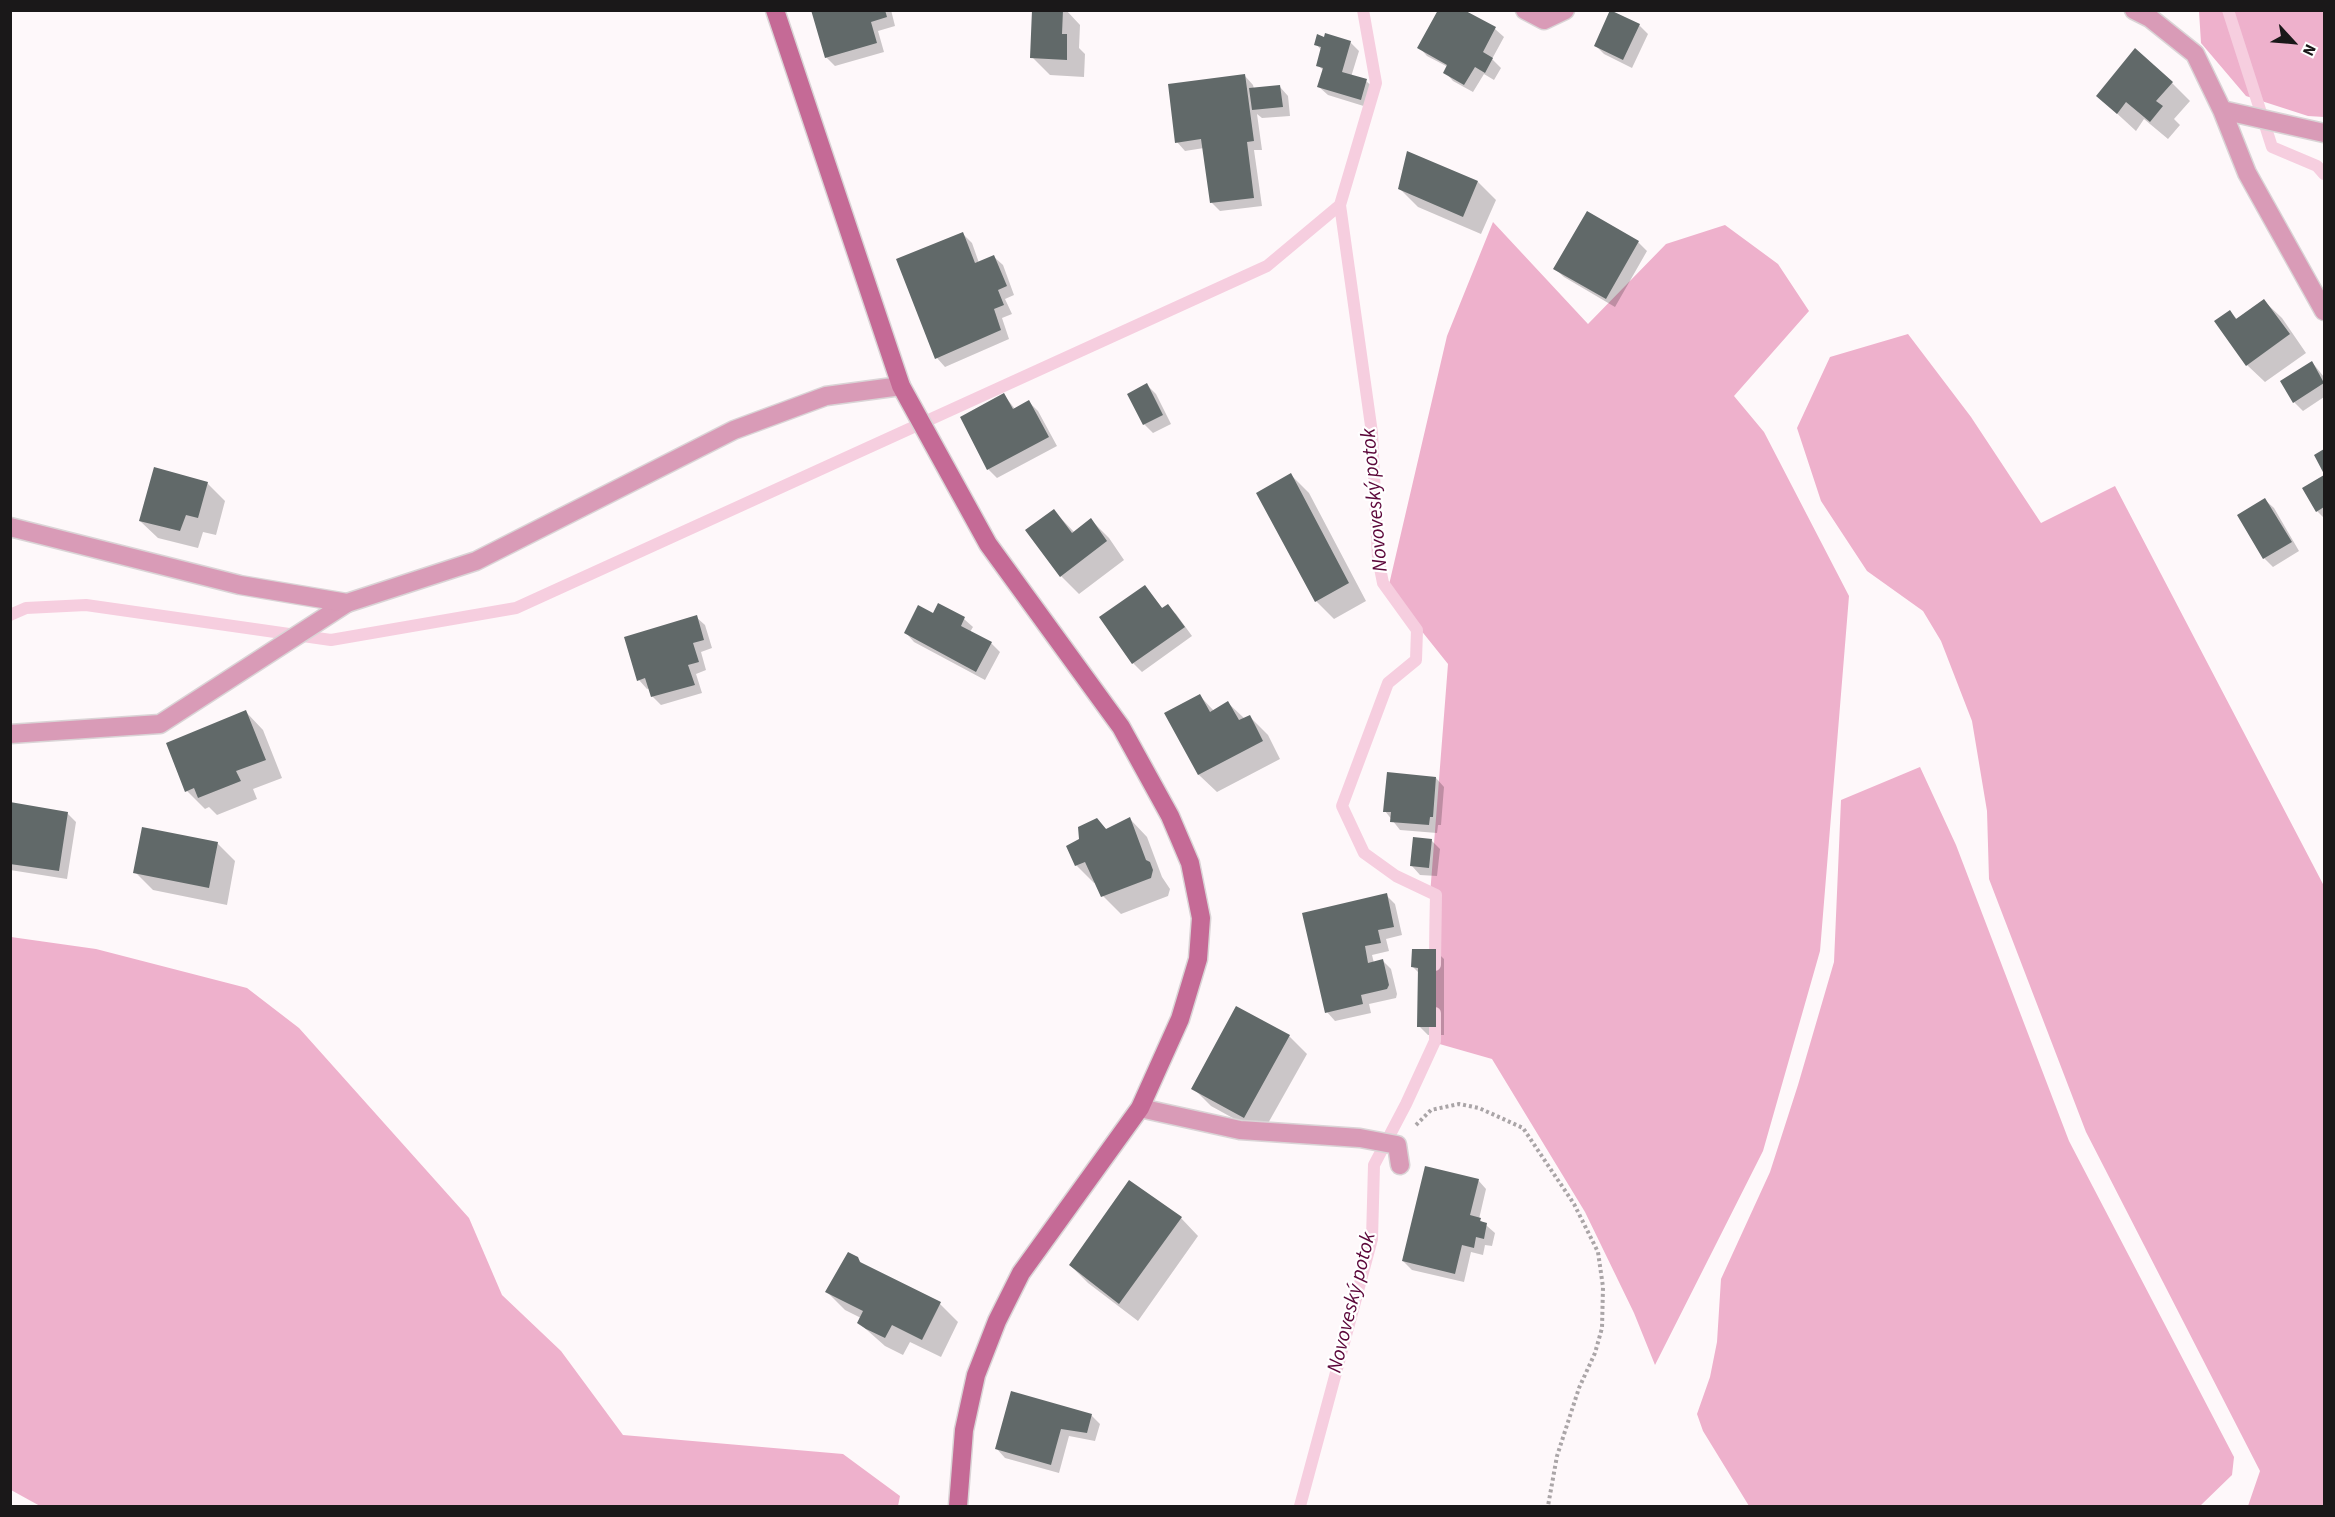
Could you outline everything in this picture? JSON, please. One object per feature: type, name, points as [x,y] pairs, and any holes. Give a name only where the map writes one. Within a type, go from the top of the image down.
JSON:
[{"type":"street","points":[[775,10],[901,387],[987,544],[1121,727],[1170,816],[1190,863],[1201,918],[1198,959],[1180,1019],[1140,1108],[1021,1272],[997,1321],[976,1375],[964,1430],[958,1506]]},
{"type":"street","points":[[1525,10],[1544,20],[1565,10]]},
{"type":"street","points":[[2134,10],[2150,18],[2195,54],[2222,110],[2247,173],[2325,311]]},
{"type":"street","points":[[2222,110],[2325,133]]},
{"type":"street","points":[[10,734],[160,724],[347,603],[476,561],[734,430],[826,396],[901,387]]},
{"type":"street","points":[[10,527],[240,585],[347,603]]},
{"type":"street","points":[[1140,1108],[1240,1130],[1360,1138],[1397,1145],[1400,1165]]},
{"type":"path","points":[[1397,1145],[1431,1110],[1459,1104],[1479,1108],[1523,1128],[1574,1204],[1598,1252],[1603,1287],[1602,1328],[1557,1456],[1548,1506]]},
{"type":"shaded area","points":[[2199,11],[2324,11],[2324,117],[2308,116],[2246,96],[2201,43]]},
{"type":"shaded area","points":[[1493,222],[1588,324],[1666,244],[1725,225],[1778,264],[1809,311],[1734,396],[1764,432],[1849,596],[1820,951],[1763,1151],[1655,1365],[1634,1313],[1585,1212],[1492,1059],[1429,1041],[1430,895],[1448,664],[1388,589],[1447,336]]},
{"type":"shaded area","points":[[1908,334],[1971,417],[2041,523],[2115,486],[2324,886],[2324,1506],[2248,1506],[2260,1471],[2086,1132],[1989,879],[1987,811],[1972,721],[1941,641],[1923,611],[1867,571],[1821,501],[1797,428],[1830,357]]},
{"type":"shaded area","points":[[1920,767],[1956,845],[2069,1141],[2234,1457],[2232,1475],[2200,1506],[1749,1506],[1703,1431],[1697,1414],[1710,1377],[1717,1342],[1721,1279],[1770,1172],[1834,962],[1841,800]]},
{"type":"shaded area","points":[[11,937],[96,949],[247,988],[299,1028],[469,1218],[502,1295],[561,1351],[623,1435],[843,1454],[900,1496],[898,1506],[40,1506],[11,1490]]},
{"type":"building","points":[[811,10],[885,10],[887,17],[871,22],[877,43],[825,58]]},
{"type":"building","points":[[1032,10],[1063,10],[1062,34],[1067,34],[1067,60],[1030,58]]},
{"type":"building","points":[[1438,10],[1464,10],[1496,27],[1483,52],[1493,58],[1485,73],[1475,67],[1464,85],[1443,73],[1447,65],[1417,48]]},
{"type":"building","points":[[1610,10],[1640,24],[1623,60],[1594,46]]},
{"type":"building","points":[[1325,33],[1351,41],[1342,72],[1367,79],[1361,100],[1317,87],[1323,68],[1316,66],[1321,47],[1314,45],[1317,34],[1324,37]]},
{"type":"building","points":[[2135,48],[2173,82],[2156,101],[2163,106],[2150,122],[2126,102],[2117,114],[2096,96]]},
{"type":"building","points":[[1245,74],[1254,141],[1247,142],[1254,198],[1210,203],[1201,139],[1175,143],[1168,84]]},
{"type":"building","points":[[1280,85],[1283,107],[1252,110],[1249,88]]},
{"type":"building","points":[[1407,151],[1478,181],[1463,217],[1398,189]]},
{"type":"building","points":[[1587,211],[1639,241],[1606,299],[1553,269]]},
{"type":"building","points":[[963,232],[975,263],[994,255],[1007,286],[998,290],[1004,305],[994,309],[1001,330],[935,359],[896,259]]},
{"type":"building","points":[[2264,299],[2290,334],[2246,366],[2214,321],[2230,310],[2236,319]]},
{"type":"building","points":[[2312,361],[2324,383],[2293,403],[2280,381]]},
{"type":"building","points":[[1147,383],[1163,415],[1143,425],[1127,394]]},
{"type":"building","points":[[1004,393],[1013,409],[1029,400],[1049,437],[987,470],[960,417]]},
{"type":"building","points":[[2324,449],[2324,474],[2314,455]]},
{"type":"building","points":[[154,467],[208,482],[198,518],[186,515],[180,531],[139,521]]},
{"type":"building","points":[[1291,473],[1349,583],[1315,602],[1256,493]]},
{"type":"building","points":[[2324,475],[2324,507],[2316,512],[2302,488]]},
{"type":"building","points":[[2265,498],[2292,542],[2263,559],[2237,515]]},
{"type":"building","points":[[1054,509],[1072,533],[1091,518],[1107,541],[1060,577],[1025,530]]},
{"type":"building","points":[[1145,585],[1162,608],[1168,604],[1185,627],[1132,664],[1099,617]]},
{"type":"building","points":[[938,603],[965,617],[961,626],[992,642],[976,672],[904,633],[918,605],[933,613]]},
{"type":"building","points":[[697,615],[704,640],[693,643],[699,662],[688,665],[695,685],[651,697],[645,678],[637,681],[624,637]]},
{"type":"building","points":[[1200,694],[1210,712],[1228,701],[1239,720],[1250,715],[1263,741],[1198,775],[1164,713]]},
{"type":"building","points":[[246,710],[266,760],[236,771],[241,781],[198,798],[194,788],[185,792],[166,743]]},
{"type":"building","points":[[1387,772],[1436,777],[1433,817],[1430,817],[1429,825],[1390,822],[1391,812],[1383,812]]},
{"type":"building","points":[[10,802],[68,812],[59,871],[10,864]]},
{"type":"building","points":[[1130,817],[1146,860],[1150,862],[1153,870],[1151,878],[1101,897],[1085,862],[1075,866],[1066,846],[1079,839],[1078,827],[1097,818],[1106,829]]},
{"type":"building","points":[[142,827],[218,842],[209,888],[133,873]]},
{"type":"building","points":[[1413,837],[1432,839],[1429,868],[1410,866]]},
{"type":"building","points":[[1387,893],[1394,927],[1378,930],[1381,943],[1365,946],[1368,963],[1383,959],[1389,985],[1387,989],[1361,995],[1363,1004],[1325,1013],[1302,913]]},
{"type":"building","points":[[1412,949],[1436,949],[1436,1027],[1417,1027],[1418,968],[1411,967]]},
{"type":"building","points":[[1236,1006],[1290,1035],[1244,1118],[1191,1089]]},
{"type":"building","points":[[1425,1166],[1479,1179],[1470,1215],[1481,1218],[1480,1221],[1487,1223],[1484,1239],[1476,1237],[1474,1248],[1462,1245],[1455,1274],[1402,1261]]},
{"type":"building","points":[[1129,1180],[1182,1217],[1119,1304],[1069,1265]]},
{"type":"building","points":[[848,1252],[858,1257],[860,1262],[941,1302],[922,1340],[892,1325],[885,1338],[866,1329],[857,1323],[863,1311],[825,1292]]},
{"type":"building","points":[[1011,1391],[1092,1414],[1087,1433],[1061,1429],[1051,1465],[995,1449]]},
{"type":"waterway","name":"Novoveský potok","points":[[1363,10],[1376,83],[1340,205],[1372,433],[1378,558],[1383,583],[1417,630],[1416,660],[1388,683],[1342,806],[1364,853],[1396,876],[1436,895],[1435,965]]},
{"type":"waterway","points":[[2228,10],[2272,147],[2317,166],[2324,174]]},
{"type":"waterway","points":[[10,615],[26,608],[86,605],[331,640],[516,608],[1267,266],[1340,205]]},
{"type":"waterway","name":"Novoveský potok","points":[[1300,1506],[1372,1239],[1374,1165],[1435,1041],[1435,1013]]}]
